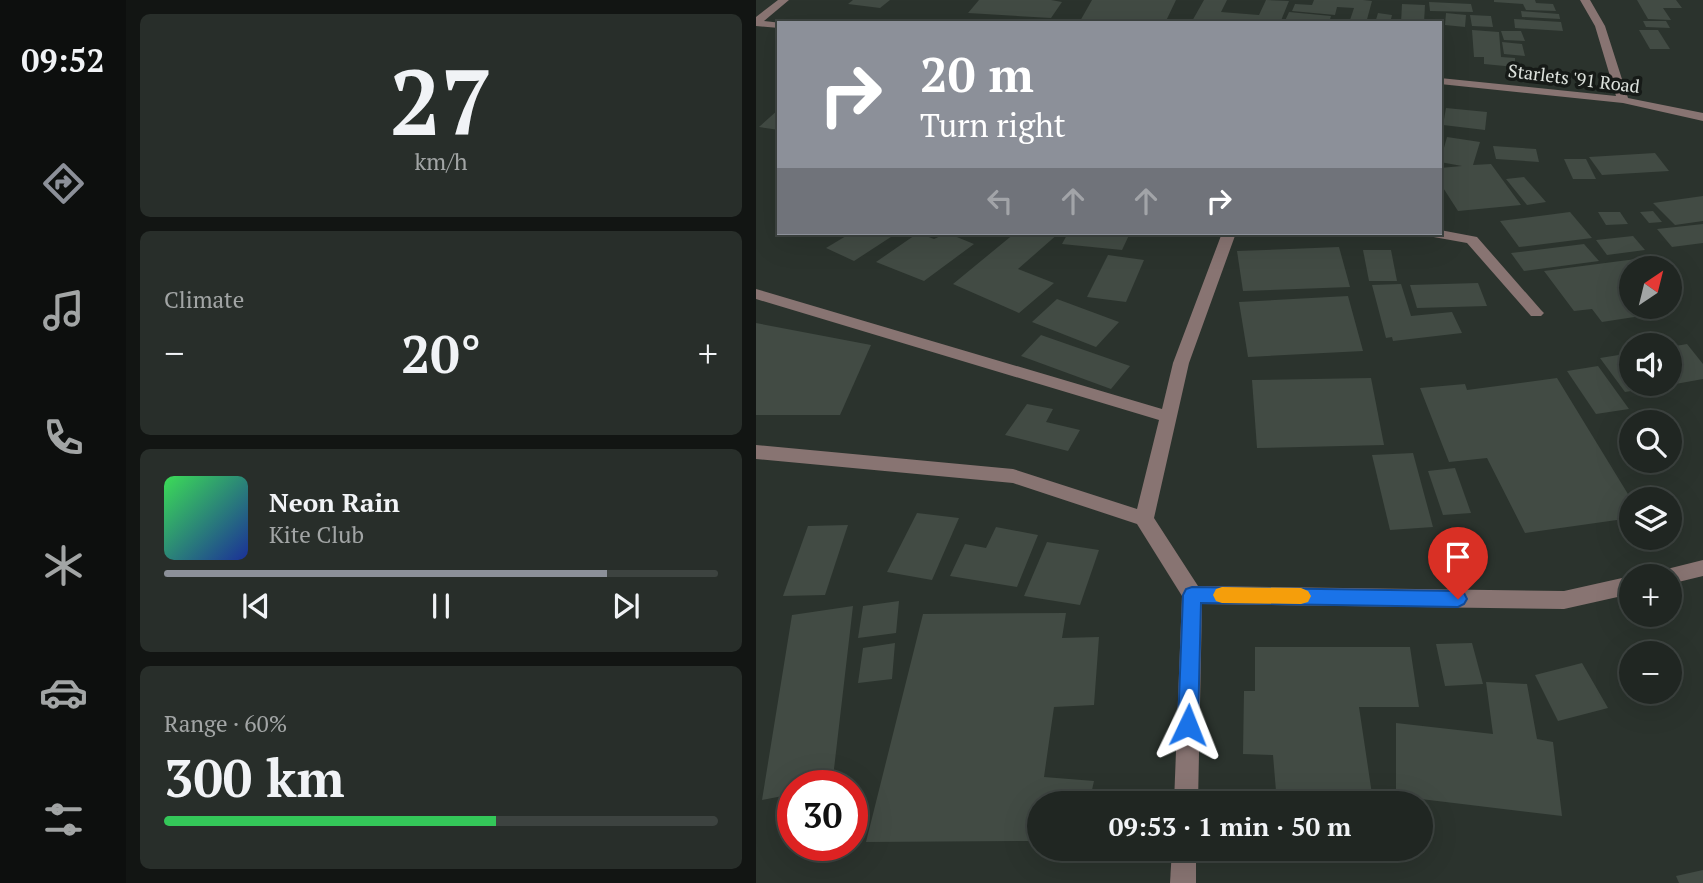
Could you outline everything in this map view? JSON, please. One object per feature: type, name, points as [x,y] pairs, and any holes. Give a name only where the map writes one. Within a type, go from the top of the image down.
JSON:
[{"type":"street","points":[[756,22],[784,0]]},
{"type":"street","points":[[1585,0],[1600,26],[1623,100]]},
{"type":"street","points":[[756,22],[777,24]]},
{"type":"street","name":"Starlets '91 Road","points":[[1442,80],[1623,100],[1703,117]]},
{"type":"street","points":[[1144,519],[1181,363],[1228,235]]},
{"type":"street","points":[[1442,235],[1472,240],[1536,313]]},
{"type":"street","points":[[756,294],[1168,417]]},
{"type":"street","points":[[756,452],[1013,476],[1144,519],[1192,595],[1186,791]]},
{"type":"street","points":[[1682,573],[1703,568]]},
{"type":"street","points":[[1192,595],[1564,600],[1619,588]]},
{"type":"street","points":[[1183,883],[1184,861]]},
{"type":"building","points":[[853,0],[890,0],[880,8],[848,4]]},
{"type":"building","points":[[979,0],[1062,2],[1051,18],[968,13]]},
{"type":"building","points":[[1092,0],[1176,0],[1166,21],[1080,21]]},
{"type":"building","points":[[1204,0],[1227,0],[1221,12],[1259,15],[1266,0],[1289,1],[1281,21],[1192,21]]},
{"type":"building","points":[[1314,0],[1372,1],[1367,21],[1350,21],[1354,8],[1337,7],[1335,15],[1292,11],[1295,4],[1312,5]]},
{"type":"building","points":[[1494,0],[1535,0],[1536,3],[1553,4],[1556,11],[1526,10],[1523,4]]},
{"type":"building","points":[[1637,0],[1676,0],[1682,8],[1663,8],[1671,20],[1648,19]]},
{"type":"building","points":[[1429,2],[1471,4],[1473,12],[1430,11]]},
{"type":"building","points":[[1402,4],[1425,5],[1424,21],[1401,21]]},
{"type":"building","points":[[1521,11],[1559,14],[1560,19],[1522,17]]},
{"type":"building","points":[[1289,12],[1331,16],[1330,21],[1285,21]]},
{"type":"building","points":[[1378,13],[1392,15],[1390,21],[1376,21]]},
{"type":"building","points":[[1446,13],[1466,15],[1465,27],[1445,25]]},
{"type":"building","points":[[1470,15],[1491,16],[1493,27],[1472,26]]},
{"type":"building","points":[[1514,19],[1561,22],[1563,31],[1515,28]]},
{"type":"building","points":[[1643,21],[1666,21],[1670,28],[1646,27]]},
{"type":"building","points":[[1472,30],[1499,32],[1501,57],[1515,58],[1515,67],[1484,64],[1484,57],[1474,57]]},
{"type":"building","points":[[1639,30],[1658,30],[1670,49],[1650,49]]},
{"type":"building","points":[[1501,31],[1521,31],[1525,41],[1504,40]]},
{"type":"building","points":[[1502,42],[1522,44],[1525,56],[1504,54]]},
{"type":"building","points":[[1446,108],[1487,112],[1485,130],[1443,125]]},
{"type":"building","points":[[777,111],[777,130],[759,127]]},
{"type":"building","points":[[1447,137],[1480,142],[1473,165],[1491,164],[1521,205],[1458,211],[1442,186],[1442,168],[1462,166],[1442,162]]},
{"type":"building","points":[[1493,146],[1536,149],[1539,162],[1496,159]]},
{"type":"building","points":[[1655,153],[1669,171],[1602,175],[1589,157]]},
{"type":"building","points":[[1564,159],[1586,159],[1596,179],[1573,179]]},
{"type":"building","points":[[1524,177],[1546,202],[1527,205],[1506,179]]},
{"type":"building","points":[[1703,196],[1703,221],[1675,225],[1653,203]]},
{"type":"building","points":[[1653,211],[1662,222],[1649,223],[1640,212]]},
{"type":"building","points":[[1570,212],[1592,238],[1519,247],[1500,221]]},
{"type":"building","points":[[1598,212],[1620,212],[1628,224],[1606,225]]},
{"type":"building","points":[[1703,224],[1703,243],[1672,247],[1657,229]]},
{"type":"building","points":[[848,235],[894,235],[854,261],[826,248]]},
{"type":"building","points":[[915,235],[934,239],[952,235],[974,244],[924,281],[876,262]]},
{"type":"building","points":[[1013,235],[1057,235],[1018,269],[1054,283],[1019,313],[953,284]]},
{"type":"building","points":[[1067,235],[1129,235],[1122,250],[1062,244]]},
{"type":"building","points":[[1633,236],[1645,250],[1607,255],[1596,240]]},
{"type":"building","points":[[1584,244],[1599,261],[1524,271],[1511,253]]},
{"type":"building","points":[[1339,247],[1350,287],[1243,291],[1237,251]]},
{"type":"building","points":[[1363,250],[1391,250],[1397,281],[1369,281]]},
{"type":"building","points":[[1108,255],[1144,260],[1126,302],[1087,297]]},
{"type":"building","points":[[1619,261],[1619,319],[1622,319],[1602,322],[1592,309],[1574,311],[1544,271]]},
{"type":"building","points":[[1478,283],[1487,306],[1417,308],[1410,285]]},
{"type":"building","points":[[1401,284],[1411,316],[1452,312],[1462,333],[1393,341],[1392,337],[1386,338],[1372,285]]},
{"type":"building","points":[[1348,296],[1363,351],[1248,357],[1239,302]]},
{"type":"building","points":[[1057,299],[1119,322],[1096,347],[1032,322]]},
{"type":"building","points":[[756,323],[871,345],[840,415],[756,415]]},
{"type":"building","points":[[1041,335],[1130,366],[1111,389],[1021,356]]},
{"type":"building","points":[[1687,344],[1703,364],[1703,379],[1682,383],[1682,345]]},
{"type":"building","points":[[1619,355],[1619,384],[1600,358]]},
{"type":"building","points":[[1598,366],[1629,409],[1596,414],[1567,371]]},
{"type":"building","points":[[1371,378],[1384,445],[1257,448],[1252,380]]},
{"type":"building","points":[[1557,378],[1624,487],[1619,487],[1619,520],[1525,533],[1487,458],[1449,462],[1420,388],[1465,384],[1467,390]]},
{"type":"building","points":[[1027,404],[1053,409],[1046,422],[1080,430],[1068,451],[1005,435]]},
{"type":"building","points":[[1413,453],[1433,527],[1390,530],[1372,455]]},
{"type":"building","points":[[1455,468],[1471,513],[1443,515],[1428,471]]},
{"type":"building","points":[[917,513],[959,518],[932,580],[887,572]]},
{"type":"building","points":[[848,525],[825,595],[783,596],[808,526]]},
{"type":"building","points":[[996,527],[1038,535],[1017,587],[950,576],[965,544],[986,548]]},
{"type":"building","points":[[1047,542],[1099,550],[1080,605],[1024,596]]},
{"type":"building","points":[[899,601],[896,633],[858,638],[863,606]]},
{"type":"building","points":[[853,606],[834,770],[777,770],[777,797],[762,800],[792,615]]},
{"type":"building","points":[[1066,613],[1062,638],[1099,637],[1094,705],[1054,707],[1044,777],[1094,781],[1092,791],[1027,791],[1027,841],[868,842],[923,614]]},
{"type":"building","points":[[895,643],[892,679],[858,683],[863,648]]},
{"type":"building","points":[[1472,643],[1483,684],[1445,686],[1436,644]]},
{"type":"building","points":[[1255,647],[1410,647],[1419,707],[1359,707],[1372,791],[1276,791],[1273,755],[1243,754],[1244,691],[1255,691]]},
{"type":"building","points":[[1582,663],[1608,708],[1558,721],[1535,675]]},
{"type":"building","points":[[1486,682],[1527,684],[1537,739],[1553,742],[1562,816],[1433,800],[1433,791],[1396,791],[1396,723],[1493,734]]},
{"type":"building","points":[[1703,870],[1703,883],[1679,883],[1676,876]]},
{"type":"slow traffic","points":[[1222,595],[1301,596]]},
{"type":"route","points":[[1188,725],[1192,595],[1458,599]]}]
